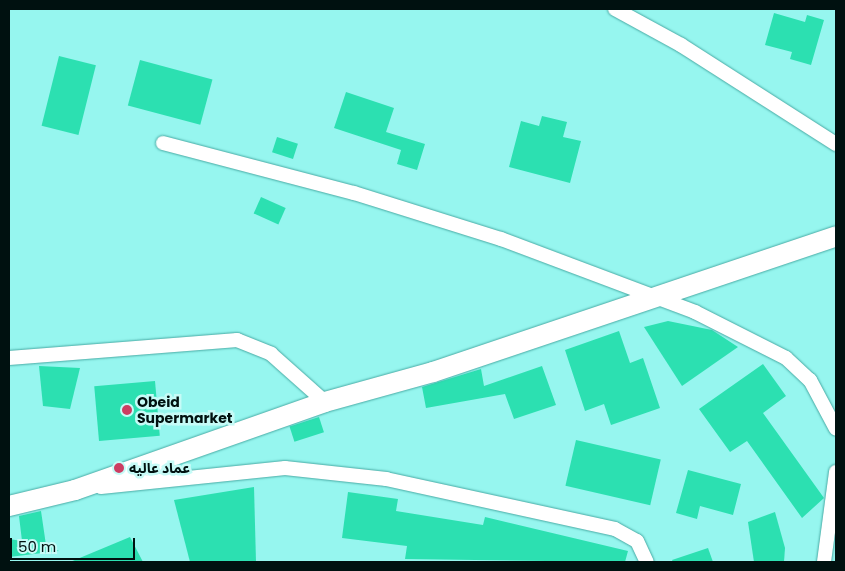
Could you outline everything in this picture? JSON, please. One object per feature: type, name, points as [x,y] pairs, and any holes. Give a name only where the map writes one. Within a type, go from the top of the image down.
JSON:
[{"type":"main road","points":[[9,506],[75,490],[325,402],[433,372],[655,300],[836,236]]},
{"type":"street","points":[[615,9],[681,45],[836,144]]},
{"type":"street","points":[[163,143],[354,194],[502,239],[655,300],[728,326],[786,358],[810,380],[836,429]]},
{"type":"street","points":[[9,358],[237,340],[271,354],[325,402]]},
{"type":"street","points":[[75,490],[285,468],[386,479],[616,529],[637,541],[647,562]]},
{"type":"street","points":[[824,562],[836,472]]},
{"type":"building","points":[[774,13],[805,22],[807,15],[824,20],[811,65],[790,59],[792,52],[765,45]]},
{"type":"building","points":[[59,56],[96,65],[78,135],[42,126]]},
{"type":"building","points":[[140,60],[212,79],[200,125],[128,105]]},
{"type":"building","points":[[346,92],[394,108],[386,132],[425,144],[417,170],[397,164],[401,150],[334,128]]},
{"type":"building","points":[[542,116],[567,122],[563,137],[581,141],[570,183],[509,167],[521,121],[539,126]]},
{"type":"building","points":[[277,137],[298,144],[293,159],[272,152]]},
{"type":"building","points":[[261,197],[286,208],[278,224],[254,213]]},
{"type":"building","points":[[668,321],[712,330],[738,347],[682,386],[644,327]]},
{"type":"building","points":[[619,331],[630,363],[643,358],[660,408],[611,425],[604,404],[585,411],[565,350]]},
{"type":"building","points":[[763,364],[786,396],[763,413],[824,498],[802,518],[747,441],[730,452],[699,409]]},
{"type":"building","points":[[39,366],[80,368],[70,409],[43,406]]},
{"type":"building","points":[[542,366],[556,405],[514,419],[505,394],[426,408],[422,387],[481,369],[484,386]]},
{"type":"building","name":"Obeid Supermarket","points":[[155,381],[160,436],[99,441],[94,386]]},
{"type":"building","points":[[319,417],[324,432],[294,442],[290,427]]},
{"type":"building","points":[[576,440],[661,460],[650,505],[565,486]]},
{"type":"building","points":[[688,470],[741,484],[733,515],[700,506],[697,519],[676,513]]},
{"type":"building","points":[[254,487],[256,562],[190,562],[174,500]]},
{"type":"building","points":[[348,492],[398,499],[396,511],[483,525],[485,517],[628,551],[625,562],[405,559],[407,546],[342,538]]},
{"type":"building","points":[[41,511],[46,545],[59,551],[9,557],[9,539],[22,541],[19,516]]},
{"type":"building","points":[[775,512],[785,548],[784,562],[754,562],[748,522]]},
{"type":"building","points":[[130,537],[143,562],[70,562]]},
{"type":"building","points":[[708,548],[713,562],[673,562],[672,560]]},
{"type":"place","name":"Obeid Supermarket","points":[[127,410]]},
{"type":"place","name":"عماد عاليه","points":[[119,468]]}]
